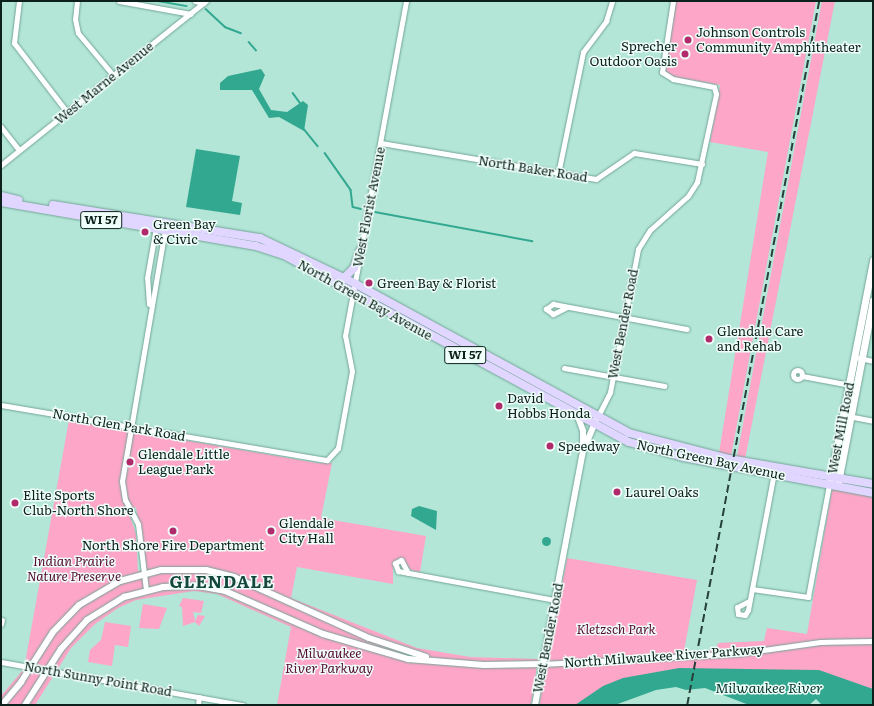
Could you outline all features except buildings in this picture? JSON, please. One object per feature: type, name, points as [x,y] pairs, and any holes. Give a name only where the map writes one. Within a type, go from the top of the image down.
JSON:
[{"type":"main road","name":"North Green Bay Avenue","points":[[1,196],[166,221],[260,238],[354,283],[598,416],[652,441],[873,484]]},
{"type":"main road","name":"North Green Bay Avenue","points":[[1,202],[156,230],[256,246],[284,255],[396,318],[593,425],[650,450],[873,494]]},
{"type":"main road","points":[[344,278],[354,268],[360,251]]},
{"type":"main road","name":"West Mill Road","points":[[833,486],[871,300],[873,260]]},
{"type":"main road","points":[[389,314],[394,305]]},
{"type":"main road","points":[[396,318],[401,309]]},
{"type":"street","points":[[19,1],[14,43],[67,112]]},
{"type":"street","points":[[77,1],[75,19],[78,33],[113,75]]},
{"type":"street","points":[[119,1],[190,14]]},
{"type":"street","points":[[195,1],[205,2]]},
{"type":"street","name":"West Florist Avenue","points":[[331,458],[338,448],[352,371],[345,336],[406,1]]},
{"type":"street","points":[[558,174],[583,52],[606,21],[612,1]]},
{"type":"street","name":"West Bender Road","points":[[535,705],[583,451],[613,377],[640,243],[650,230],[691,192],[702,164],[716,90],[669,78],[662,72],[673,1]]},
{"type":"street","name":"West Marne Avenue","points":[[1,165],[205,2]]},
{"type":"street","points":[[1,127],[19,150]]},
{"type":"street","name":"North Baker Road","points":[[380,143],[558,174],[596,179],[634,153],[645,152],[702,164]]},
{"type":"street","points":[[150,309],[147,278],[157,220]]},
{"type":"street","points":[[146,590],[142,574],[138,524],[122,491],[150,309],[166,221]]},
{"type":"street","points":[[567,307],[687,329]]},
{"type":"street","points":[[858,358],[873,361]]},
{"type":"street","points":[[564,368],[664,386]]},
{"type":"street","points":[[802,376],[853,386]]},
{"type":"street","name":"North Glen Park Road","points":[[1,404],[307,458],[331,458]]},
{"type":"street","points":[[847,416],[873,421]]},
{"type":"street","points":[[578,417],[583,431],[583,451]]},
{"type":"street","points":[[749,601],[775,466]]},
{"type":"street","name":"West Mill Road","points":[[752,589],[806,598],[809,595],[833,486]]},
{"type":"street","name":"North Milwaukee River Parkway","points":[[2,705],[30,668],[53,632],[75,608],[105,588],[142,574],[186,569],[234,577],[369,638],[431,659]]},
{"type":"street","points":[[408,573],[555,600]]},
{"type":"street","name":"North Milwaukee River Parkway","points":[[25,705],[69,639],[87,620],[113,603],[146,590],[187,585],[224,591],[348,643],[408,659],[431,659],[484,665],[542,664],[742,653],[820,642],[873,641]]},
{"type":"street","name":"North Sunny Point Road","points":[[1,662],[243,705]]},
{"type":"street","points":[[198,705],[199,697]]},
{"type":"green space","points":[[676,1],[816,1],[731,456],[719,453],[768,152],[710,142],[720,85],[674,77],[666,72],[664,64]]},
{"type":"green space","points":[[822,1],[835,1],[745,459],[737,456]]},
{"type":"green space","points":[[69,420],[317,463],[332,463],[321,518],[426,536],[420,572],[411,570],[401,558],[393,565],[393,584],[297,567],[291,598],[417,648],[470,657],[538,659],[531,705],[277,705],[291,627],[217,594],[194,591],[136,600],[118,608],[95,624],[71,648],[35,705],[1,705],[1,696],[28,664],[25,663]],"holes":[[[136,507],[146,570],[138,571],[136,534],[128,510]]]},
{"type":"green space","name":"Kletzsch Park","points":[[832,489],[873,497],[873,703],[675,678],[595,705],[539,705],[567,558],[697,580],[684,651],[716,650],[718,643],[764,641],[767,628],[807,634]]},
{"type":"green space","points":[[183,598],[204,601],[201,613],[193,612],[195,621],[198,615],[205,616],[199,626],[195,622],[183,626],[182,607],[179,606]]},
{"type":"green space","points":[[143,604],[167,608],[159,629],[139,628]]},
{"type":"green space","points":[[105,622],[131,626],[128,647],[115,645],[112,666],[88,662],[90,650],[101,640]]},
{"type":"water","points":[[261,69],[265,75],[259,89],[271,110],[287,112],[303,101],[308,105],[304,131],[279,117],[269,118],[252,90],[220,90],[220,83],[228,76]]},
{"type":"water","points":[[196,149],[240,156],[232,201],[242,203],[240,215],[186,207]]},
{"type":"water","points":[[419,506],[437,511],[436,530],[411,516],[412,509]]},
{"type":"water","points":[[546,536],[551,541],[546,546],[541,541]]},
{"type":"water","name":"Milwaukee River","points":[[679,668],[819,670],[873,689],[873,705],[822,705],[816,699],[809,705],[749,705],[705,688],[686,690],[676,687],[656,690],[615,705],[575,705],[603,686],[623,678]]},
{"type":"waterway","points":[[158,1],[187,6]]},
{"type":"waterway","points":[[206,9],[225,27],[241,33]]},
{"type":"waterway","points":[[249,42],[256,50]]},
{"type":"waterway","points":[[293,93],[301,104]]},
{"type":"waterway","points":[[304,129],[318,146]]},
{"type":"waterway","points":[[325,153],[351,190],[353,207],[361,209]]},
{"type":"waterway","points":[[375,212],[532,241]]},
{"type":"railway","points":[[687,705],[819,1]]},
{"type":"place","name":"Johnson Controls Community Amphitheater","points":[[688,40]]},
{"type":"place","name":"Sprecher Outdoor Oasis","points":[[685,54]]},
{"type":"place","name":"Green Bay & Civic","points":[[145,232]]},
{"type":"place","name":"Green Bay & Florist","points":[[369,283]]},
{"type":"place","name":"Glendale Care and Rehab","points":[[709,339]]},
{"type":"place","name":"David Hobbs Honda","points":[[499,406]]},
{"type":"place","name":"Speedway","points":[[550,446]]},
{"type":"place","name":"Glendale Little League Park","points":[[130,462]]},
{"type":"place","name":"Laurel Oaks","points":[[617,492]]},
{"type":"place","name":"Elite Sports Club-North Shore","points":[[15,503]]},
{"type":"place","name":"North Shore Fire Department","points":[[173,531]]},
{"type":"place","name":"Glendale City Hall","points":[[271,531]]},
{"type":"district","name":"GLENDALE","points":[[222,581]]},
{"type":"park label","name":"Indian Prairie Nature Preserve","points":[[74,570]]},
{"type":"park label","name":"Milwaukee River Parkway","points":[[329,662]]}]
